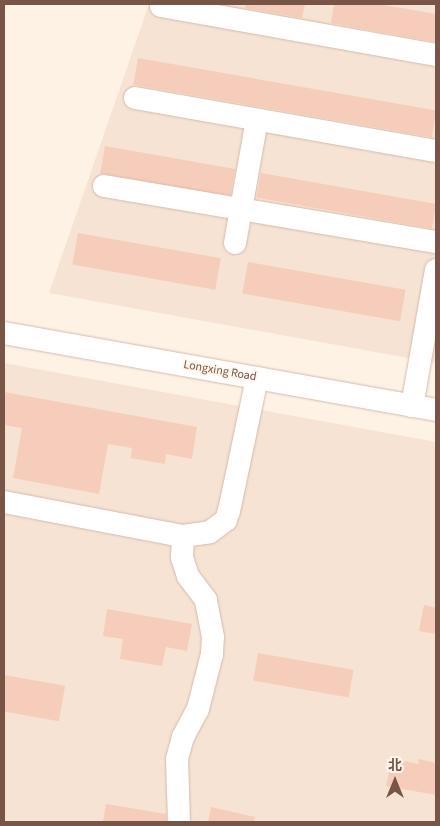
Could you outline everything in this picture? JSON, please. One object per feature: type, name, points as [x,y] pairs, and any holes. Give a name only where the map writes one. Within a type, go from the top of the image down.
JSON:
[{"type":"street","points":[[161,6],[436,55]]},
{"type":"street","points":[[136,98],[436,151]]},
{"type":"street","points":[[235,243],[257,120]]},
{"type":"street","points":[[104,186],[436,242]]},
{"type":"street","points":[[412,406],[436,270]]},
{"type":"street","name":"Longxing Road","points":[[4,333],[436,410]]},
{"type":"street","points":[[4,502],[182,536],[210,532],[226,520],[257,378]]},
{"type":"street","points":[[179,822],[177,759],[183,737],[198,709],[212,654],[213,637],[206,600],[188,576],[182,557],[182,536]]},
{"type":"shaded area","points":[[149,4],[436,4],[436,363],[49,293]]},
{"type":"shaded area","points":[[4,363],[436,442],[436,822],[4,822]]},
{"type":"building","points":[[246,4],[305,4],[302,18],[245,8]]},
{"type":"building","points":[[334,4],[378,4],[436,14],[436,42],[331,23]]},
{"type":"building","points":[[138,58],[436,111],[432,137],[133,85]]},
{"type":"building","points":[[105,146],[235,169],[230,196],[100,174]]},
{"type":"building","points":[[261,173],[436,204],[432,229],[257,198]]},
{"type":"building","points":[[78,233],[221,258],[215,290],[72,265]]},
{"type":"building","points":[[248,262],[406,290],[400,321],[242,294]]},
{"type":"building","points":[[4,392],[197,427],[192,459],[166,454],[165,464],[131,458],[132,448],[108,444],[99,494],[13,478],[22,428],[4,425]]},
{"type":"building","points":[[424,605],[436,608],[436,634],[419,631]]},
{"type":"building","points":[[107,609],[192,624],[187,651],[166,647],[162,666],[120,659],[123,639],[103,636]]},
{"type":"building","points":[[258,653],[354,670],[349,697],[253,681]]},
{"type":"building","points":[[4,675],[65,686],[59,721],[4,712]]},
{"type":"building","points":[[392,758],[418,764],[419,759],[436,763],[436,795],[386,786]]},
{"type":"building","points":[[106,804],[166,814],[166,822],[103,822]]},
{"type":"building","points":[[211,807],[255,817],[254,822],[208,822]]}]
